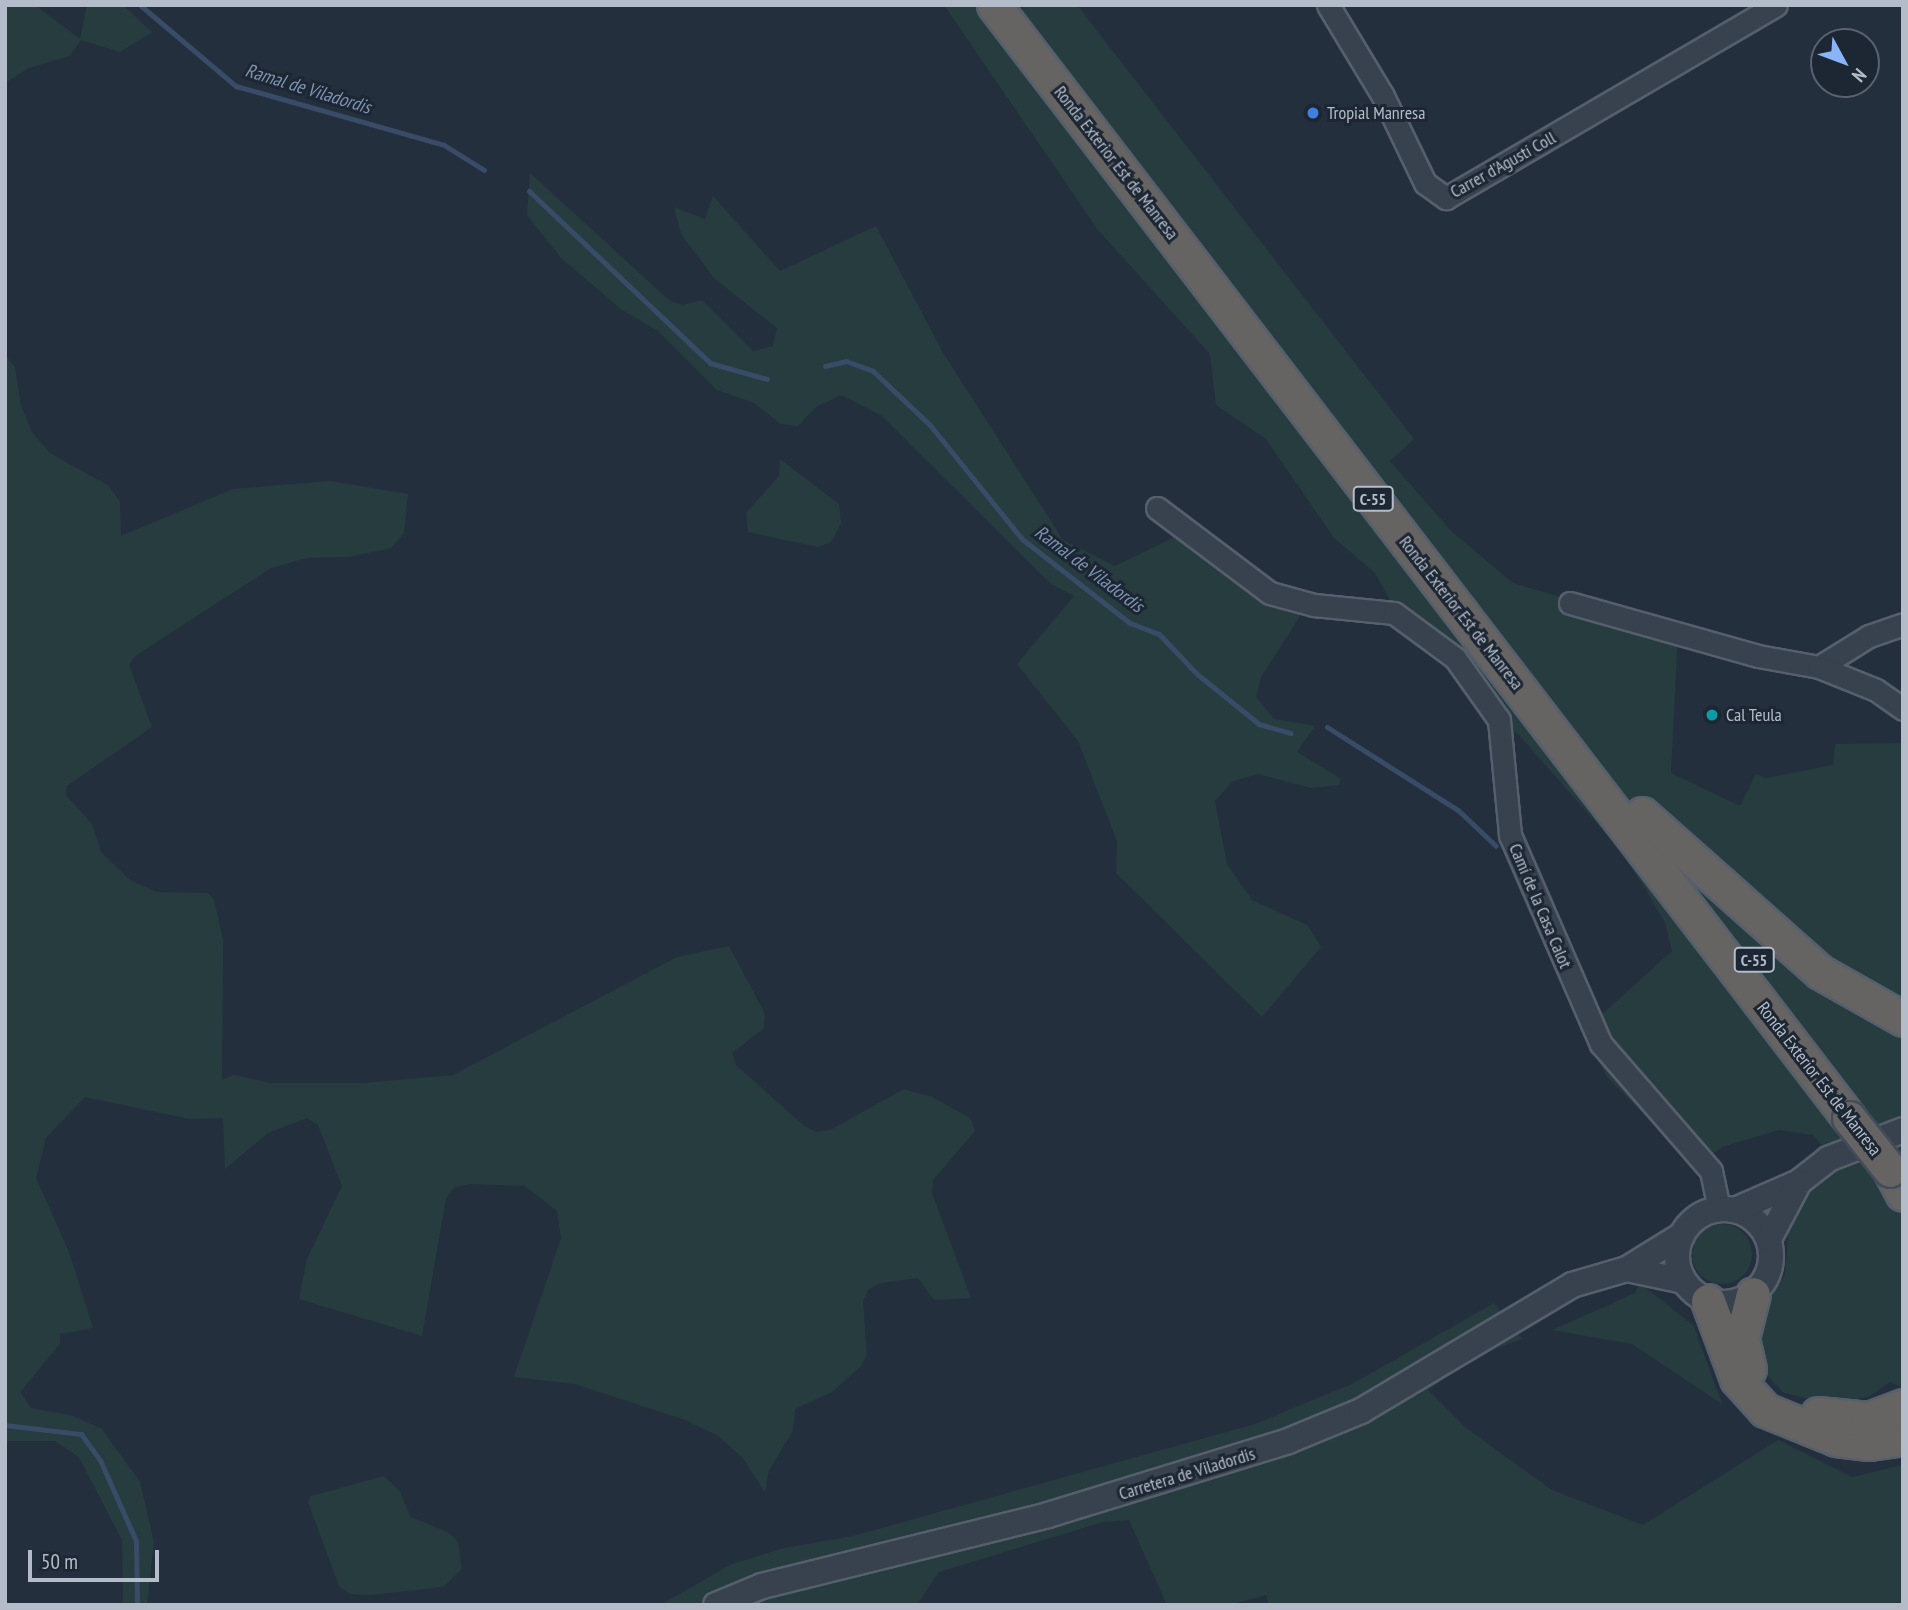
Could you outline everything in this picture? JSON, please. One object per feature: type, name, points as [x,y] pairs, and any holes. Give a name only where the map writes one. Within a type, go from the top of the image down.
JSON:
[{"type":"highway","name":"Ronda Exterior Est de Manresa","points":[[995,5],[1858,1112]]},
{"type":"highway","name":"Ronda Exterior Est de Manresa","points":[[1021,5],[1642,814],[1858,1112],[1900,1176]]},
{"type":"highway","points":[[1642,814],[1820,972],[1903,1019]]},
{"type":"highway","points":[[1696,1291],[1737,1379],[1765,1410],[1836,1439],[1869,1443],[1903,1438]]},
{"type":"highway","points":[[1753,1294],[1743,1350],[1752,1375],[1771,1395],[1852,1421],[1903,1406]]},
{"type":"street","name":"Carrer d'Agustí Coll","points":[[1328,5],[1383,96],[1425,183],[1446,198],[1762,9]]},
{"type":"street","name":"Camí de la Casa Calot","points":[[1157,508],[1270,593],[1314,604],[1394,613],[1455,658],[1499,720],[1510,835],[1601,1044],[1711,1171],[1727,1209]]},
{"type":"street","points":[[1570,603],[1819,667],[1876,690],[1903,709]]},
{"type":"street","points":[[1819,667],[1870,636],[1903,624]]},
{"type":"street","points":[[1799,1182],[1769,1239],[1770,1269],[1753,1294],[1731,1303],[1696,1291],[1677,1259],[1682,1235],[1696,1218],[1799,1182],[1828,1160],[1903,1130]]},
{"type":"street","points":[[1727,1209],[1755,1220],[1769,1239]]},
{"type":"street","name":"Carretera de Viladordis","points":[[716,1605],[773,1583],[1048,1515],[1288,1441],[1361,1411],[1572,1285],[1627,1269],[1682,1235]]},
{"type":"street","name":"Carretera de Viladordis","points":[[1627,1269],[1696,1291]]},
{"type":"green space","points":[[5,5],[35,5],[80,39],[87,5],[123,5],[152,32],[120,52],[81,40],[70,56],[29,68],[5,83]]},
{"type":"green space","points":[[944,5],[1077,5],[1414,439],[1390,461],[1451,531],[1513,583],[1678,632],[1671,773],[1740,806],[1756,774],[1766,778],[1833,765],[1835,744],[1903,743],[1903,1388],[1890,1382],[1868,1397],[1827,1403],[1784,1393],[1760,1368],[1753,1338],[1759,1313],[1785,1275],[1788,1233],[1805,1195],[1840,1166],[1813,1135],[1779,1130],[1722,1147],[1697,1167],[1607,1077],[1590,1043],[1599,1017],[1672,951],[1666,925],[1646,890],[1616,845],[1518,734],[1485,717],[1436,655],[1405,627],[1375,573],[1334,538],[1266,439],[1216,405],[1210,354],[1098,230]]},
{"type":"green space","points":[[530,173],[670,301],[683,305],[702,300],[753,351],[773,346],[777,328],[714,278],[681,234],[674,207],[705,219],[713,196],[780,271],[876,226],[942,351],[1063,540],[1115,566],[1197,526],[1294,595],[1300,616],[1261,677],[1256,697],[1274,719],[1315,726],[1297,752],[1341,779],[1339,785],[1311,788],[1258,774],[1233,781],[1215,801],[1227,864],[1252,900],[1307,925],[1321,947],[1262,1017],[1116,873],[1117,841],[1078,741],[1017,664],[1074,596],[1051,584],[882,416],[842,395],[816,407],[798,426],[781,424],[754,403],[717,390],[657,330],[622,310],[561,258],[527,215]]},
{"type":"green space","points":[[5,355],[15,367],[21,406],[32,432],[50,453],[109,486],[120,502],[121,536],[233,489],[330,481],[408,494],[404,533],[391,548],[349,557],[306,558],[271,568],[135,656],[129,665],[152,727],[67,786],[66,795],[92,824],[101,852],[130,880],[156,892],[208,893],[214,900],[223,940],[222,1080],[234,1075],[271,1083],[363,1083],[453,1075],[677,957],[729,946],[765,1014],[764,1028],[732,1053],[736,1065],[803,1125],[816,1132],[830,1130],[904,1089],[932,1097],[970,1118],[975,1131],[933,1180],[932,1193],[971,1298],[934,1300],[918,1278],[880,1283],[868,1290],[863,1301],[867,1355],[861,1366],[832,1392],[795,1409],[793,1431],[769,1470],[765,1493],[743,1458],[717,1435],[685,1420],[575,1384],[514,1377],[561,1238],[557,1211],[525,1186],[470,1184],[455,1187],[446,1198],[422,1336],[299,1299],[307,1259],[342,1186],[318,1125],[307,1118],[268,1133],[225,1169],[223,1118],[189,1119],[85,1097],[46,1138],[36,1178],[69,1252],[93,1328],[60,1334],[60,1344],[20,1392],[31,1408],[73,1416],[102,1429],[140,1482],[154,1542],[147,1605],[123,1605],[122,1540],[79,1457],[55,1441],[5,1441]]},
{"type":"green space","points":[[780,459],[839,504],[841,524],[831,542],[818,547],[748,532],[746,513],[779,476]]},
{"type":"green space","points":[[1722,1224],[1739,1229],[1747,1237],[1752,1254],[1747,1271],[1739,1279],[1722,1284],[1705,1279],[1697,1271],[1692,1254],[1697,1237],[1705,1229]]},
{"type":"green space","points":[[1640,1283],[1694,1326],[1722,1404],[1632,1344],[1552,1330],[1635,1293]]},
{"type":"green space","points":[[1494,1303],[1522,1339],[1480,1354],[1428,1390],[1466,1428],[1552,1490],[1643,1525],[1778,1440],[1852,1477],[1903,1465],[1903,1605],[1269,1605],[1266,1595],[1228,1605],[1167,1605],[1129,1520],[1103,1522],[939,1572],[917,1605],[660,1605],[732,1564],[784,1548],[853,1536],[1255,1424],[1352,1384]]},
{"type":"green space","points":[[384,1476],[399,1490],[411,1517],[448,1532],[458,1542],[462,1569],[443,1587],[371,1595],[350,1594],[339,1586],[308,1502],[311,1496]]},
{"type":"waterway","name":"Ramal de Viladordis","points":[[140,5],[236,86],[444,145],[484,170]]},
{"type":"waterway","name":"Ramal de Viladordis","points":[[529,191],[710,363],[767,379]]},
{"type":"waterway","name":"Ramal de Viladordis","points":[[825,366],[846,361],[873,371],[930,425],[1022,539],[1130,623],[1159,634],[1197,674],[1259,724],[1291,733]]},
{"type":"waterway","name":"Ramal de Viladordis","points":[[1327,727],[1458,810],[1496,846]]},
{"type":"waterway","points":[[5,1425],[81,1434],[100,1460],[136,1541],[137,1605]]},
{"type":"place","name":"Tropial Manresa","points":[[1313,113]]},
{"type":"place","name":"Cal Teula","points":[[1712,715]]}]
